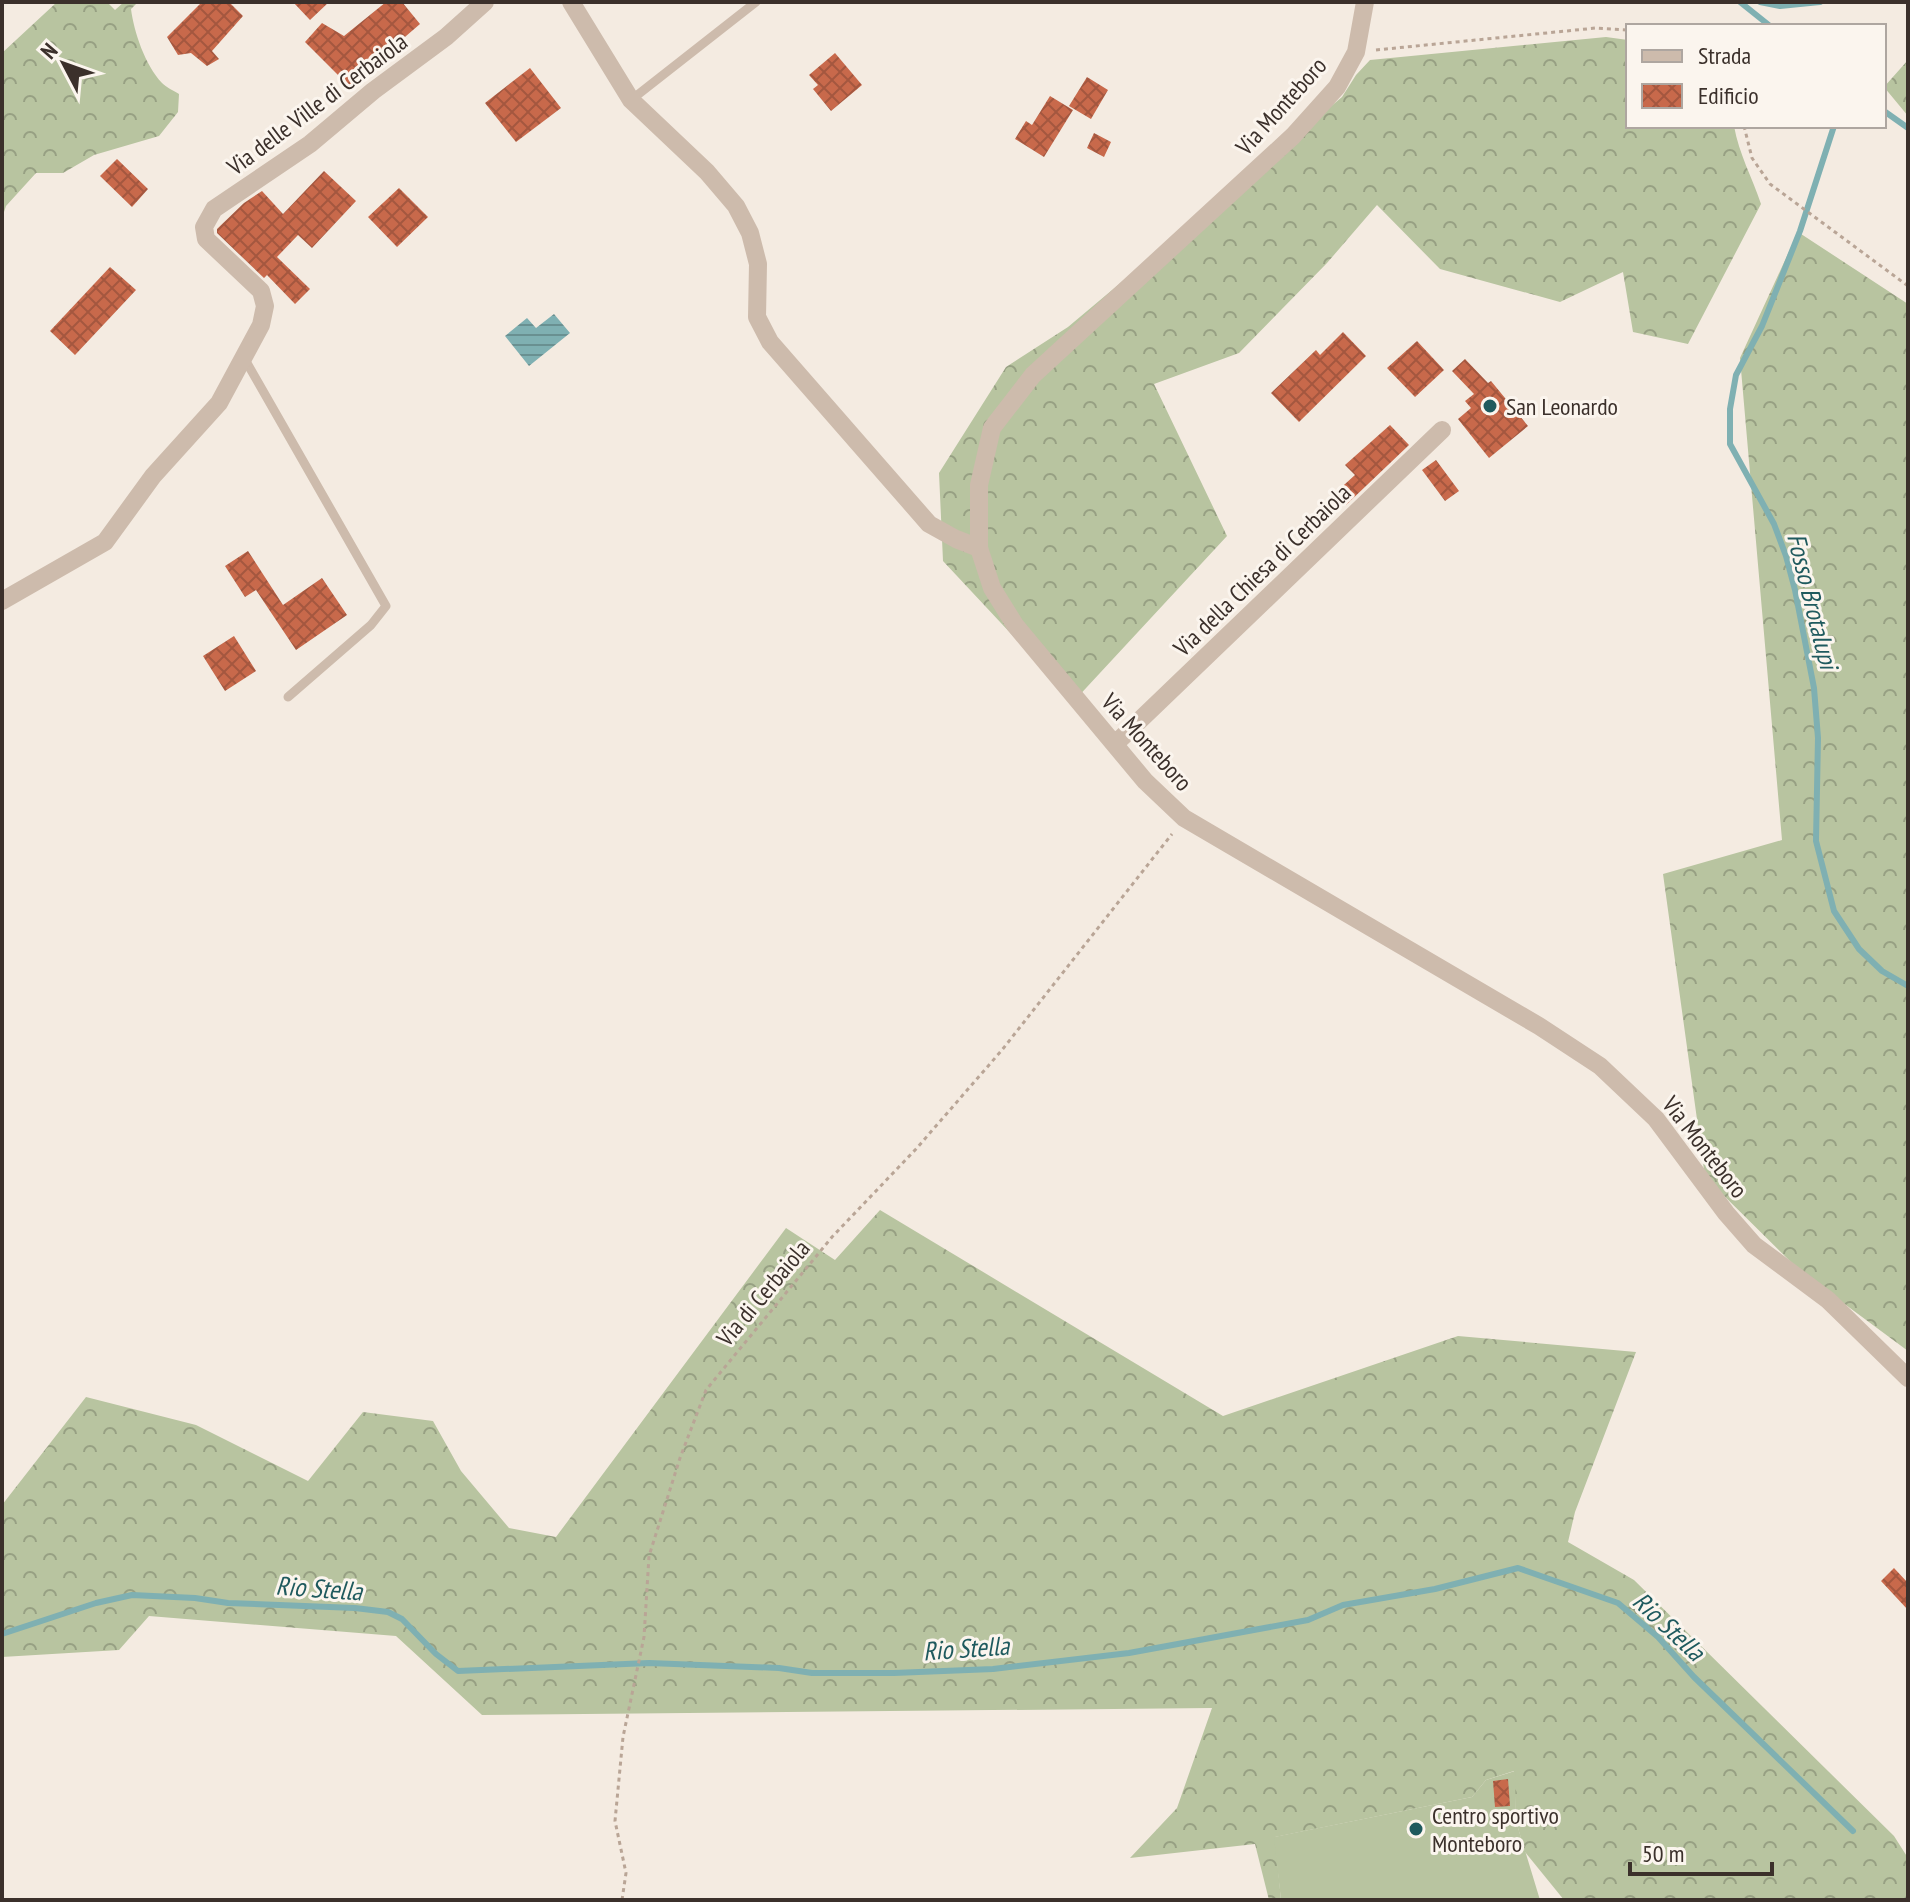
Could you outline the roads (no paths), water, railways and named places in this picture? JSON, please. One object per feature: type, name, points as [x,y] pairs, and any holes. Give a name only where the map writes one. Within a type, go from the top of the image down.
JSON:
[{"type":"street","name":"Via delle Ville di Cerbaiola","points":[[2,601],[105,542],[153,476],[219,403],[261,325],[265,306],[261,291],[206,239],[204,227],[214,209],[310,144],[373,91],[446,37],[485,2]]},
{"type":"street","points":[[571,2],[631,100],[707,172],[736,206],[750,233],[758,264],[757,317],[770,342],[929,524],[979,548]]},
{"type":"street","name":"Via Monteboro","points":[[1365,2],[1356,52],[1337,87],[1293,136],[1033,375],[992,428],[979,485],[979,548],[992,588],[1015,625],[1145,781],[1184,818],[1539,1026],[1600,1066],[1656,1119],[1726,1213],[1754,1245],[1828,1300],[1908,1378]]},
{"type":"street","name":"Via della Chiesa di Cerbaiola","points":[[1115,744],[1442,430]]},
{"type":"lane","points":[[631,100],[756,2]]},
{"type":"lane","points":[[243,356],[386,606],[371,625],[288,697]]},
{"type":"water","points":[[554,314],[570,333],[529,366],[505,336],[527,318],[536,328]]},
{"type":"waterway","points":[[1740,2],[1768,24]]},
{"type":"waterway","points":[[1760,2],[1780,6],[1820,2]]},
{"type":"waterway","points":[[1886,112],[1908,128]]},
{"type":"waterway","name":"Fosso Brotalupi","points":[[1833,128],[1800,231],[1762,326],[1736,375],[1730,409],[1730,444],[1774,524],[1795,590],[1814,688],[1818,738],[1816,841],[1834,911],[1859,949],[1882,971],[1908,986]]},
{"type":"waterway","name":"Rio Stella","points":[[2,1634],[96,1603],[132,1595],[388,1612],[402,1619],[436,1654],[458,1671],[649,1663],[779,1668],[812,1673],[993,1669],[1129,1653],[1308,1620],[1343,1605],[1435,1589],[1518,1568],[1618,1603],[1658,1637],[1694,1677],[1853,1831]]},
{"type":"place","name":"San Leonardo","points":[[1490,406]]},
{"type":"place","name":"Centro sportivo Monteboro","points":[[1416,1829]]}]
